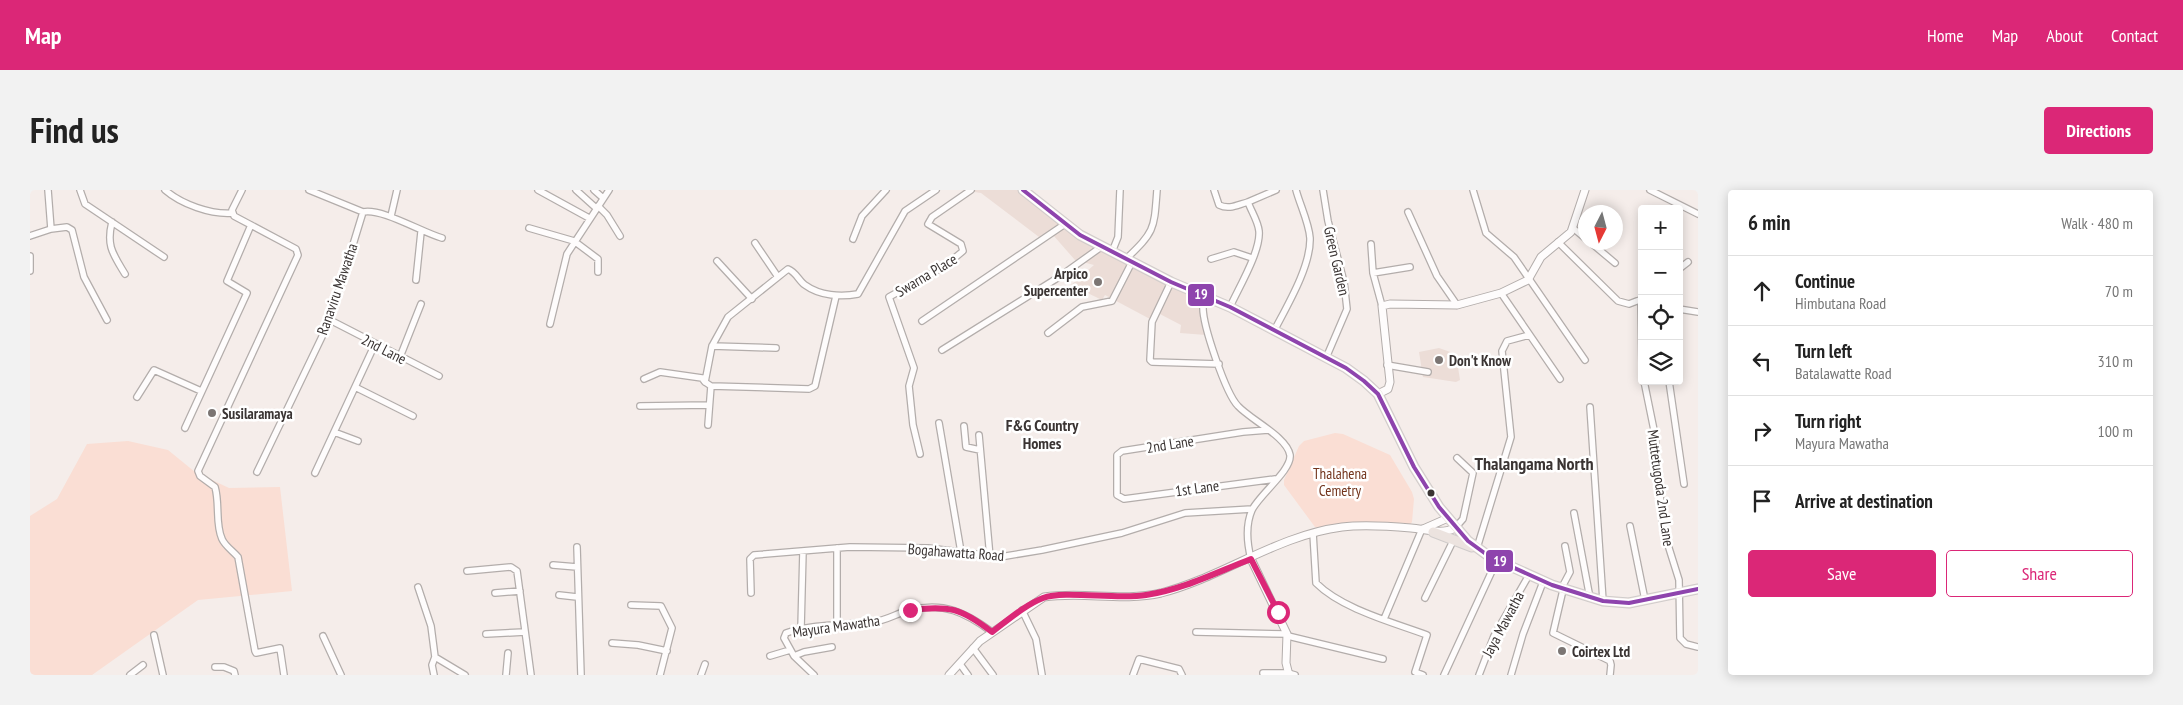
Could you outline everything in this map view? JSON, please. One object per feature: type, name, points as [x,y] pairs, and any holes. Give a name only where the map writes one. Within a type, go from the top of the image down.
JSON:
[{"type":"main road","points":[[1023,190],[1065,224],[1101,247],[1171,282],[1230,307],[1356,374],[1378,394],[1414,467],[1455,528],[1477,548],[1497,560],[1543,582],[1603,601],[1630,602],[1680,594],[1698,589]]},
{"type":"main road","points":[[1433,532],[1453,541],[1477,548]]},
{"type":"street","points":[[48,190],[51,229]]},
{"type":"street","points":[[80,190],[85,204],[164,257]]},
{"type":"street","points":[[165,190],[181,200],[213,212],[233,213],[251,226],[296,249],[298,255],[198,471],[200,476],[215,488],[220,532],[223,542],[238,557],[255,651],[256,653],[280,648],[284,675]]},
{"type":"street","points":[[233,213],[242,190]]},
{"type":"street","points":[[309,190],[363,212],[371,211],[391,216],[421,232],[442,238]]},
{"type":"street","points":[[391,216],[397,190]]},
{"type":"street","points":[[538,190],[589,218]]},
{"type":"street","points":[[576,190],[607,215],[620,236]]},
{"type":"street","points":[[594,190],[603,198]]},
{"type":"street","points":[[550,324],[563,267],[574,241],[609,190]]},
{"type":"street","points":[[854,239],[862,216],[886,190]]},
{"type":"street","points":[[708,426],[708,384],[712,346],[728,317],[788,269],[804,284],[816,291],[836,296],[858,294],[906,211],[936,190]]},
{"type":"street","name":"Swarna Place","points":[[920,454],[913,425],[909,386],[914,368],[889,297],[945,266],[963,251],[961,244],[928,224],[932,217],[971,190]]},
{"type":"street","points":[[1112,252],[1118,237],[1120,190]]},
{"type":"street","points":[[1048,333],[1082,307],[1112,301],[1129,260],[1148,237],[1152,229],[1157,190]]},
{"type":"street","points":[[1214,190],[1219,205],[1225,208],[1248,202],[1276,190]]},
{"type":"street","points":[[1274,331],[1293,293],[1309,251],[1310,237],[1296,190]]},
{"type":"street","name":"Green Garden","points":[[1323,190],[1328,221],[1344,282],[1347,309],[1326,358]]},
{"type":"street","points":[[1473,190],[1486,233],[1514,257],[1584,360]]},
{"type":"street","points":[[1382,306],[1390,304],[1457,305],[1501,293],[1528,280],[1541,257],[1571,232],[1585,190]]},
{"type":"street","points":[[1650,190],[1698,214]]},
{"type":"street","points":[[1230,307],[1252,258],[1259,237],[1258,228],[1248,202]]},
{"type":"street","name":"Ranaviru Mawatha","points":[[257,472],[330,320],[363,212]]},
{"type":"street","points":[[1408,212],[1437,276],[1457,305]]},
{"type":"street","points":[[112,222],[109,234],[110,249],[125,274]]},
{"type":"street","points":[[922,321],[1065,224]]},
{"type":"street","points":[[185,428],[247,292],[227,281],[251,226]]},
{"type":"street","points":[[30,236],[51,229],[67,227],[72,230],[84,277],[107,320]]},
{"type":"street","points":[[529,228],[574,241],[598,259],[598,272]]},
{"type":"street","points":[[1573,228],[1578,232]]},
{"type":"street","points":[[416,280],[421,232]]},
{"type":"street","points":[[1558,242],[1618,301],[1628,304],[1638,300]]},
{"type":"street","points":[[755,243],[778,277]]},
{"type":"street","points":[[1371,244],[1373,273],[1382,306],[1390,382],[1388,390],[1378,394]]},
{"type":"street","points":[[942,350],[1101,247]]},
{"type":"street","points":[[1600,250],[1615,263]]},
{"type":"street","points":[[1211,259],[1234,252],[1252,258]]},
{"type":"street","points":[[30,256],[30,271]]},
{"type":"street","points":[[717,261],[752,299]]},
{"type":"street","points":[[1683,266],[1688,262]]},
{"type":"street","points":[[1373,273],[1410,267]]},
{"type":"street","points":[[1171,282],[1152,322],[1150,360],[1152,362],[1219,364]]},
{"type":"street","points":[[1501,293],[1560,379]]},
{"type":"street","points":[[1205,295],[1202,306],[1206,329],[1229,392],[1236,404],[1283,441],[1290,456],[1288,467],[1275,479],[1252,509],[1247,530],[1251,559],[1287,635],[1291,674],[1263,673]]},
{"type":"street","points":[[644,379],[660,372],[702,378],[708,384],[808,389],[815,386],[836,296]]},
{"type":"street","points":[[400,357],[421,304]]},
{"type":"street","points":[[1683,310],[1698,312]]},
{"type":"street","name":"2nd Lane","points":[[330,320],[439,376]]},
{"type":"street","points":[[1477,548],[1511,437],[1502,351],[1507,342],[1529,335]]},
{"type":"street","points":[[315,473],[375,344]]},
{"type":"street","points":[[712,346],[776,348]]},
{"type":"street","points":[[1387,365],[1428,372]]},
{"type":"street","points":[[137,397],[154,370],[201,391]]},
{"type":"street","name":"Muttetugoda 2nd Lane","points":[[1645,385],[1655,435],[1663,529],[1678,577],[1680,638],[1686,644],[1698,647]]},
{"type":"street","points":[[1670,385],[1684,484]]},
{"type":"street","points":[[355,387],[413,416]]},
{"type":"street","points":[[640,406],[709,405]]},
{"type":"street","points":[[1590,407],[1603,601]]},
{"type":"street","points":[[939,423],[961,552]]},
{"type":"street","points":[[964,426],[966,446],[980,450]]},
{"type":"street","name":"2nd Lane","points":[[1120,498],[1118,495],[1117,455],[1122,451],[1243,432],[1268,430]]},
{"type":"street","points":[[334,432],[358,442]]},
{"type":"street","points":[[979,435],[990,557]]},
{"type":"street","points":[[949,675],[972,648],[1022,610],[1044,598],[1055,596],[1118,598],[1162,592],[1251,559],[1281,544],[1313,533],[1352,526],[1422,529],[1433,532],[1455,528],[1463,519],[1473,473],[1457,458]]},
{"type":"street","name":"1st Lane","points":[[1120,498],[1275,479]]},
{"type":"street","name":"Bogahawatta Road","points":[[751,593],[752,556],[837,548],[928,548],[990,557],[1021,554],[1122,533],[1185,513],[1252,509]]},
{"type":"street","points":[[1574,513],[1590,598]]},
{"type":"street","points":[[1384,619],[1422,529],[1448,518]]},
{"type":"street","points":[[1630,526],[1645,600]]},
{"type":"street","points":[[1313,533],[1316,583],[1324,592],[1384,619],[1427,635],[1415,672],[1423,675]]},
{"type":"street","points":[[1425,598],[1453,541]]},
{"type":"street","points":[[1565,546],[1570,572],[1562,589],[1554,633],[1610,661],[1612,665],[1610,675]]},
{"type":"street","points":[[577,547],[577,597],[582,642],[581,675]]},
{"type":"street","points":[[837,548],[837,626]]},
{"type":"street","points":[[801,628],[803,551]]},
{"type":"street","points":[[1444,675],[1497,560]]},
{"type":"street","points":[[553,565],[577,567]]},
{"type":"street","points":[[467,571],[511,568],[517,570],[531,675]]},
{"type":"street","name":"Jaya Mawatha","points":[[1479,675],[1494,636],[1529,575]]},
{"type":"street","points":[[1511,675],[1543,582]]},
{"type":"street","points":[[418,587],[431,626],[435,657],[432,665],[434,675]]},
{"type":"street","points":[[495,593],[520,591]]},
{"type":"street","points":[[558,595],[577,597]]},
{"type":"street","points":[[631,605],[661,606],[672,628],[660,675]]},
{"type":"street","name":"Mayura Mawatha","points":[[814,675],[794,656],[784,635],[801,628],[879,621],[910,610],[933,607],[951,609],[968,614],[992,632]]},
{"type":"street","points":[[1022,610],[1036,639],[1042,675]]},
{"type":"street","points":[[486,634],[525,632]]},
{"type":"street","points":[[1196,632],[1287,635],[1383,659]]},
{"type":"street","points":[[154,635],[163,675]]},
{"type":"street","points":[[323,636],[341,675]]},
{"type":"street","points":[[612,643],[638,645],[667,651]]},
{"type":"street","points":[[794,656],[804,652],[832,647]]},
{"type":"street","points":[[972,648],[993,675]]},
{"type":"street","points":[[770,656],[790,650]]},
{"type":"street","points":[[506,675],[508,653]]},
{"type":"street","points":[[435,657],[465,675]]},
{"type":"street","points":[[1133,675],[1139,659],[1179,669],[1182,675]]},
{"type":"street","points":[[701,675],[705,664]]},
{"type":"street","points":[[960,664],[968,675]]},
{"type":"street","points":[[130,675],[143,665]]},
{"type":"street","points":[[214,667],[224,667],[234,671],[235,675]]},
{"type":"shaded area","points":[[961,190],[1018,190],[1079,238],[1202,297],[1206,335],[1180,333],[1181,325],[1156,312],[1150,319],[1105,295],[1102,300],[1071,285],[1094,265],[1075,260],[1053,235],[1047,232],[1039,237],[981,193]]},
{"type":"shaded area","name":"Don't Know","points":[[1439,348],[1456,354],[1460,380],[1456,382],[1423,377],[1419,352]]},
{"type":"green space","name":"Thalahena Cemetry","points":[[1335,433],[1343,434],[1390,455],[1412,492],[1414,499],[1412,522],[1408,527],[1320,529],[1315,527],[1284,485],[1284,480],[1299,446],[1304,441]]},
{"type":"green space","points":[[128,441],[168,450],[195,472],[229,488],[280,487],[292,591],[198,600],[92,675],[30,675],[30,516],[57,499],[87,444]]},
{"type":"transit line","name":"19","points":[[1023,190],[1080,235],[1171,282],[1230,307],[1346,368],[1364,381],[1378,394],[1414,467],[1439,507],[1468,541],[1490,557],[1552,585],[1603,601],[1629,603],[1698,589]]},
{"type":"place","name":"Arpico Supercenter","points":[[1098,282]]},
{"type":"place","name":"Don't Know","points":[[1439,360]]},
{"type":"place","name":"Susilaramaya","points":[[212,413]]},
{"type":"place","name":"Coirtex Ltd","points":[[1562,651]]},
{"type":"district","name":"F&G Country Homes","points":[[1042,434]]},
{"type":"district","name":"Thalangama North","points":[[1534,463]]},
{"type":"route","points":[[910,610],[933,607],[951,609],[968,614],[992,632],[1022,610],[1044,598],[1055,596],[1118,598],[1145,596],[1162,592],[1251,559],[1278,612]]}]
